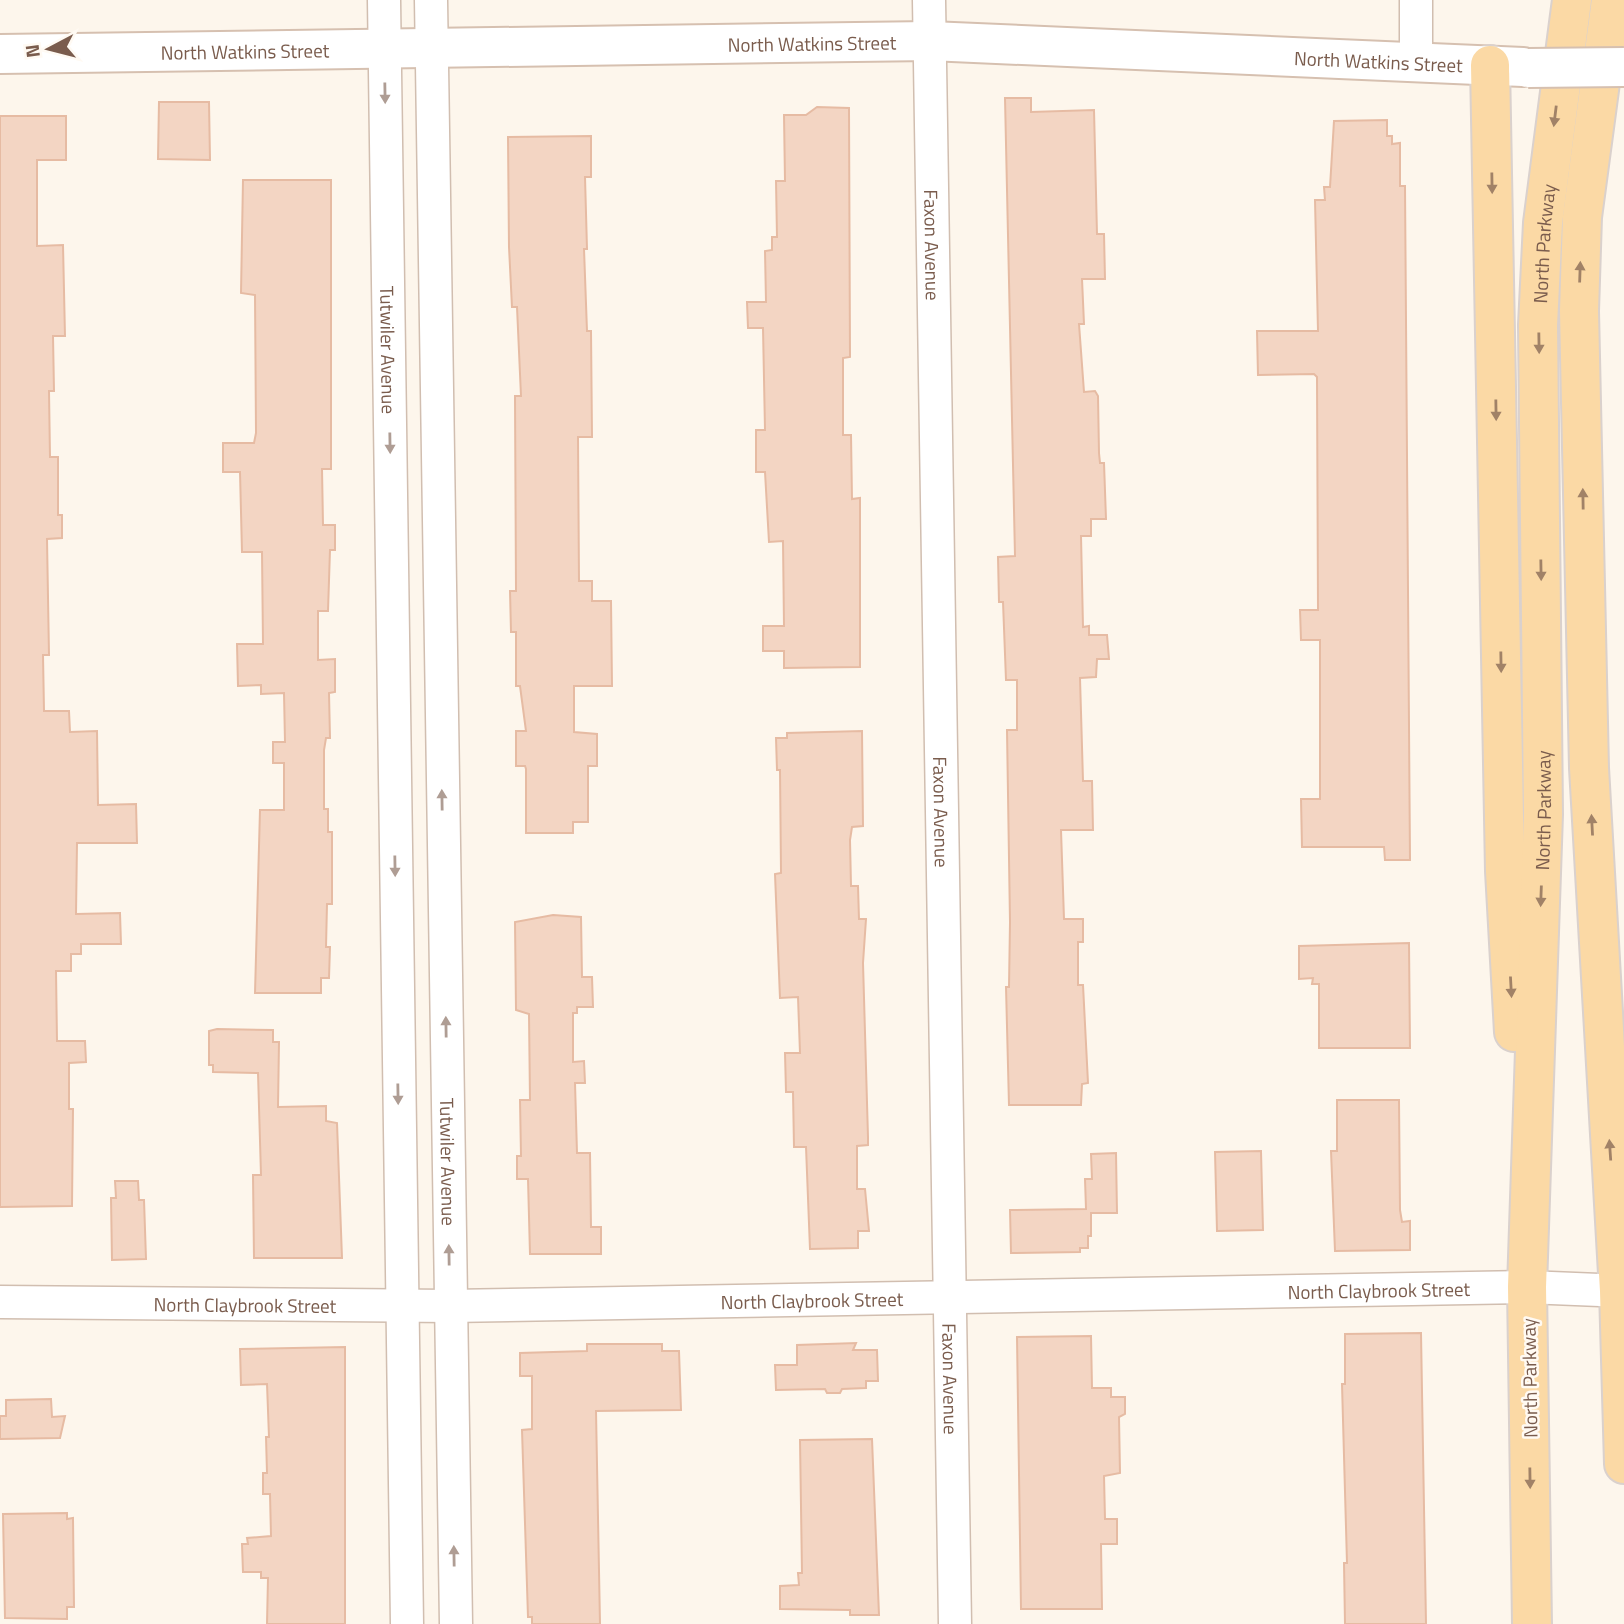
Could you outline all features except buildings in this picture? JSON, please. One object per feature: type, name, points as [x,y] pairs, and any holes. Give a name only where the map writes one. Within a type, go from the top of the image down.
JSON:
[{"type":"main road","name":"North Parkway","points":[[1532,1624],[1527,1287],[1543,814],[1538,325],[1543,223],[1572,0]]},
{"type":"main road","name":"North Parkway","points":[[1611,0],[1582,217],[1579,311],[1589,768],[1622,1291],[1624,1464]]},
{"type":"main road","name":"North Watkins Street","points":[[0,54],[930,41],[1528,68],[1624,67]]},
{"type":"main road","points":[[1490,65],[1505,872],[1527,1287]]},
{"type":"main road","points":[[1622,1291],[1624,1212]]},
{"type":"street","name":"Tutwiler Avenue","points":[[384,0],[407,1624]]},
{"type":"street","name":"Tutwiler Avenue","points":[[431,0],[456,1624]]},
{"type":"street","name":"Faxon Avenue","points":[[929,0],[955,1624]]},
{"type":"street","points":[[1416,0],[1416,62]]},
{"type":"street","points":[[393,701],[441,700]]},
{"type":"street","name":"North Claybrook Street","points":[[0,1302],[450,1306],[1527,1287],[1622,1291]]}]
